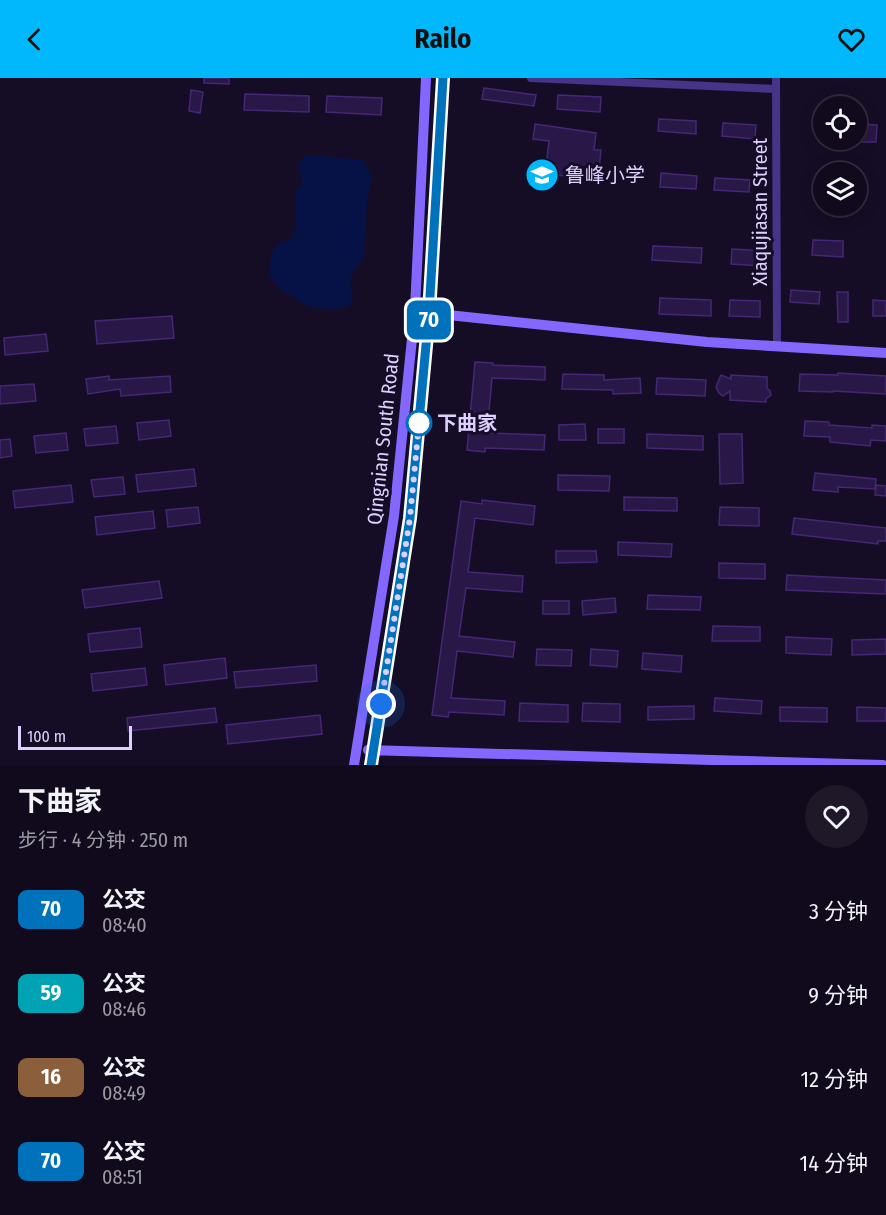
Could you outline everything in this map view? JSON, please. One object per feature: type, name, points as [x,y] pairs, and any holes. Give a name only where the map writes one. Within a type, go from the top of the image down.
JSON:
[{"type":"main road","name":"Qingnian South Road","points":[[354,765],[395,504],[415,309],[426,78]]},
{"type":"main road","name":"Qingnian South Road","points":[[371,765],[410,518],[429,313],[443,78]]},
{"type":"main road","points":[[429,313],[707,342],[886,353]]},
{"type":"main road","points":[[357,749],[883,765]]},
{"type":"street","points":[[531,78],[776,89]]},
{"type":"street","name":"Xiaqujiasan Street","points":[[776,78],[777,346]]},
{"type":"shaded area","points":[[303,156],[363,160],[372,176],[367,203],[364,257],[353,273],[350,283],[353,297],[349,307],[333,309],[310,307],[281,290],[269,275],[271,255],[278,243],[290,240],[296,230],[296,190],[302,184],[298,167]]},
{"type":"building","points":[[204,78],[229,78],[229,84],[204,83]]},
{"type":"building","points":[[484,88],[536,95],[534,106],[482,99]]},
{"type":"building","points":[[191,90],[203,92],[200,113],[189,111]]},
{"type":"building","points":[[245,94],[309,96],[309,112],[244,110]]},
{"type":"building","points":[[558,95],[601,97],[600,112],[557,109]]},
{"type":"building","points":[[327,96],[382,98],[381,115],[326,112]]},
{"type":"building","points":[[659,119],[696,121],[696,134],[658,131]]},
{"type":"building","points":[[723,123],[756,125],[755,139],[722,136]]},
{"type":"building","points":[[535,124],[596,133],[594,150],[601,150],[598,179],[545,174],[549,141],[533,139]]},
{"type":"building","points":[[867,125],[877,125],[876,142],[867,142]]},
{"type":"building","points":[[661,173],[697,176],[696,189],[660,187]]},
{"type":"building","points":[[715,178],[750,180],[749,192],[714,190]]},
{"type":"building","points":[[813,240],[843,241],[843,257],[812,255]]},
{"type":"building","points":[[653,246],[702,248],[701,263],[652,260]]},
{"type":"building","points":[[732,249],[764,251],[763,266],[731,264]]},
{"type":"building","points":[[791,290],[820,292],[819,304],[790,302]]},
{"type":"building","points":[[837,292],[848,292],[848,322],[838,322]]},
{"type":"building","points":[[660,298],[711,300],[711,316],[659,314]]},
{"type":"building","points":[[730,300],[760,301],[760,317],[729,316]]},
{"type":"building","points":[[873,300],[886,301],[886,316],[873,316]]},
{"type":"building","points":[[172,316],[174,338],[97,344],[95,321]]},
{"type":"building","points":[[46,334],[48,351],[5,355],[4,338]]},
{"type":"building","points":[[475,362],[545,367],[545,380],[492,378],[487,433],[545,435],[544,450],[485,448],[485,452],[467,450]]},
{"type":"building","points":[[838,373],[886,376],[886,394],[799,391],[800,374],[838,375]]},
{"type":"building","points":[[563,374],[604,375],[604,380],[640,378],[641,393],[613,394],[613,390],[562,389]]},
{"type":"building","points":[[721,375],[731,379],[731,375],[767,377],[767,388],[771,395],[766,402],[730,400],[730,391],[723,396],[716,387]]},
{"type":"building","points":[[109,376],[109,380],[170,376],[171,392],[121,396],[120,389],[88,394],[86,379]]},
{"type":"building","points":[[657,378],[706,380],[705,396],[656,394]]},
{"type":"building","points":[[34,384],[36,401],[0,404],[0,386]]},
{"type":"building","points":[[169,420],[171,436],[139,440],[137,423]]},
{"type":"building","points":[[805,421],[872,428],[872,425],[886,426],[886,441],[871,440],[870,446],[830,442],[830,437],[804,436]]},
{"type":"building","points":[[585,424],[586,440],[559,440],[559,425]]},
{"type":"building","points":[[116,426],[118,443],[86,446],[84,429]]},
{"type":"building","points":[[598,429],[624,429],[624,443],[598,443]]},
{"type":"building","points":[[66,433],[68,450],[36,453],[34,436]]},
{"type":"building","points":[[647,434],[703,436],[703,450],[647,448]]},
{"type":"building","points":[[719,434],[742,434],[743,483],[720,484]]},
{"type":"building","points":[[10,439],[12,456],[0,458],[0,440]]},
{"type":"building","points":[[194,469],[196,486],[138,492],[136,475]]},
{"type":"building","points":[[815,473],[876,479],[875,489],[838,487],[838,492],[813,490]]},
{"type":"building","points":[[558,475],[610,476],[609,491],[558,490]]},
{"type":"building","points":[[123,477],[125,494],[94,497],[91,480]]},
{"type":"building","points":[[71,485],[73,502],[15,508],[13,491]]},
{"type":"building","points":[[876,485],[886,486],[886,496],[875,495]]},
{"type":"building","points":[[624,497],[677,498],[677,511],[624,510]]},
{"type":"building","points":[[482,500],[535,506],[533,525],[475,518],[468,572],[523,576],[522,592],[466,588],[459,636],[515,642],[513,657],[457,651],[451,698],[505,701],[504,715],[449,712],[448,717],[432,715],[461,501],[482,504]]},
{"type":"building","points":[[198,507],[200,523],[168,527],[166,510]]},
{"type":"building","points":[[720,507],[759,508],[759,526],[719,525]]},
{"type":"building","points":[[153,511],[155,528],[97,535],[95,517]]},
{"type":"building","points":[[794,518],[886,528],[886,541],[878,541],[878,544],[792,534]]},
{"type":"building","points":[[618,542],[672,544],[671,557],[618,555]]},
{"type":"building","points":[[556,551],[596,551],[597,562],[556,563]]},
{"type":"building","points":[[719,563],[765,564],[765,579],[719,578]]},
{"type":"building","points":[[787,575],[886,580],[886,594],[786,590]]},
{"type":"building","points":[[159,581],[162,598],[85,608],[82,590]]},
{"type":"building","points":[[648,595],[701,597],[700,610],[647,609]]},
{"type":"building","points":[[615,598],[616,612],[583,615],[582,601]]},
{"type":"building","points":[[543,601],[569,601],[569,614],[543,614]]},
{"type":"building","points":[[713,626],[760,627],[760,641],[712,641]]},
{"type":"building","points":[[140,628],[142,647],[90,652],[88,634]]},
{"type":"building","points":[[786,637],[832,639],[831,655],[786,653]]},
{"type":"building","points":[[886,639],[886,654],[852,655],[852,640]]},
{"type":"building","points":[[537,649],[572,650],[571,666],[536,665]]},
{"type":"building","points":[[591,649],[618,651],[617,667],[590,665]]},
{"type":"building","points":[[643,653],[682,656],[681,672],[642,669]]},
{"type":"building","points":[[225,658],[227,678],[166,685],[164,665]]},
{"type":"building","points":[[316,665],[317,681],[236,688],[234,672]]},
{"type":"building","points":[[145,668],[147,685],[93,691],[91,674]]},
{"type":"building","points":[[715,698],[762,701],[761,714],[714,711]]},
{"type":"building","points":[[520,703],[568,705],[568,722],[519,721]]},
{"type":"building","points":[[583,703],[620,704],[620,722],[582,721]]},
{"type":"building","points":[[694,706],[694,719],[648,720],[648,707]]},
{"type":"building","points":[[780,707],[827,708],[827,722],[780,721]]},
{"type":"building","points":[[857,707],[886,708],[886,721],[857,721]]},
{"type":"building","points":[[215,708],[217,722],[128,731],[127,718]]},
{"type":"building","points":[[320,715],[322,734],[228,744],[226,725]]},
{"type":"bus line","name":"70","points":[[371,765],[410,518],[429,313],[443,78]]},
{"type":"place","name":"鲁峰小学","points":[[542,175]]},
{"type":"place","name":"下曲家","points":[[419,423]]},
{"type":"route","points":[[381,704],[410,518],[419,423]]}]
